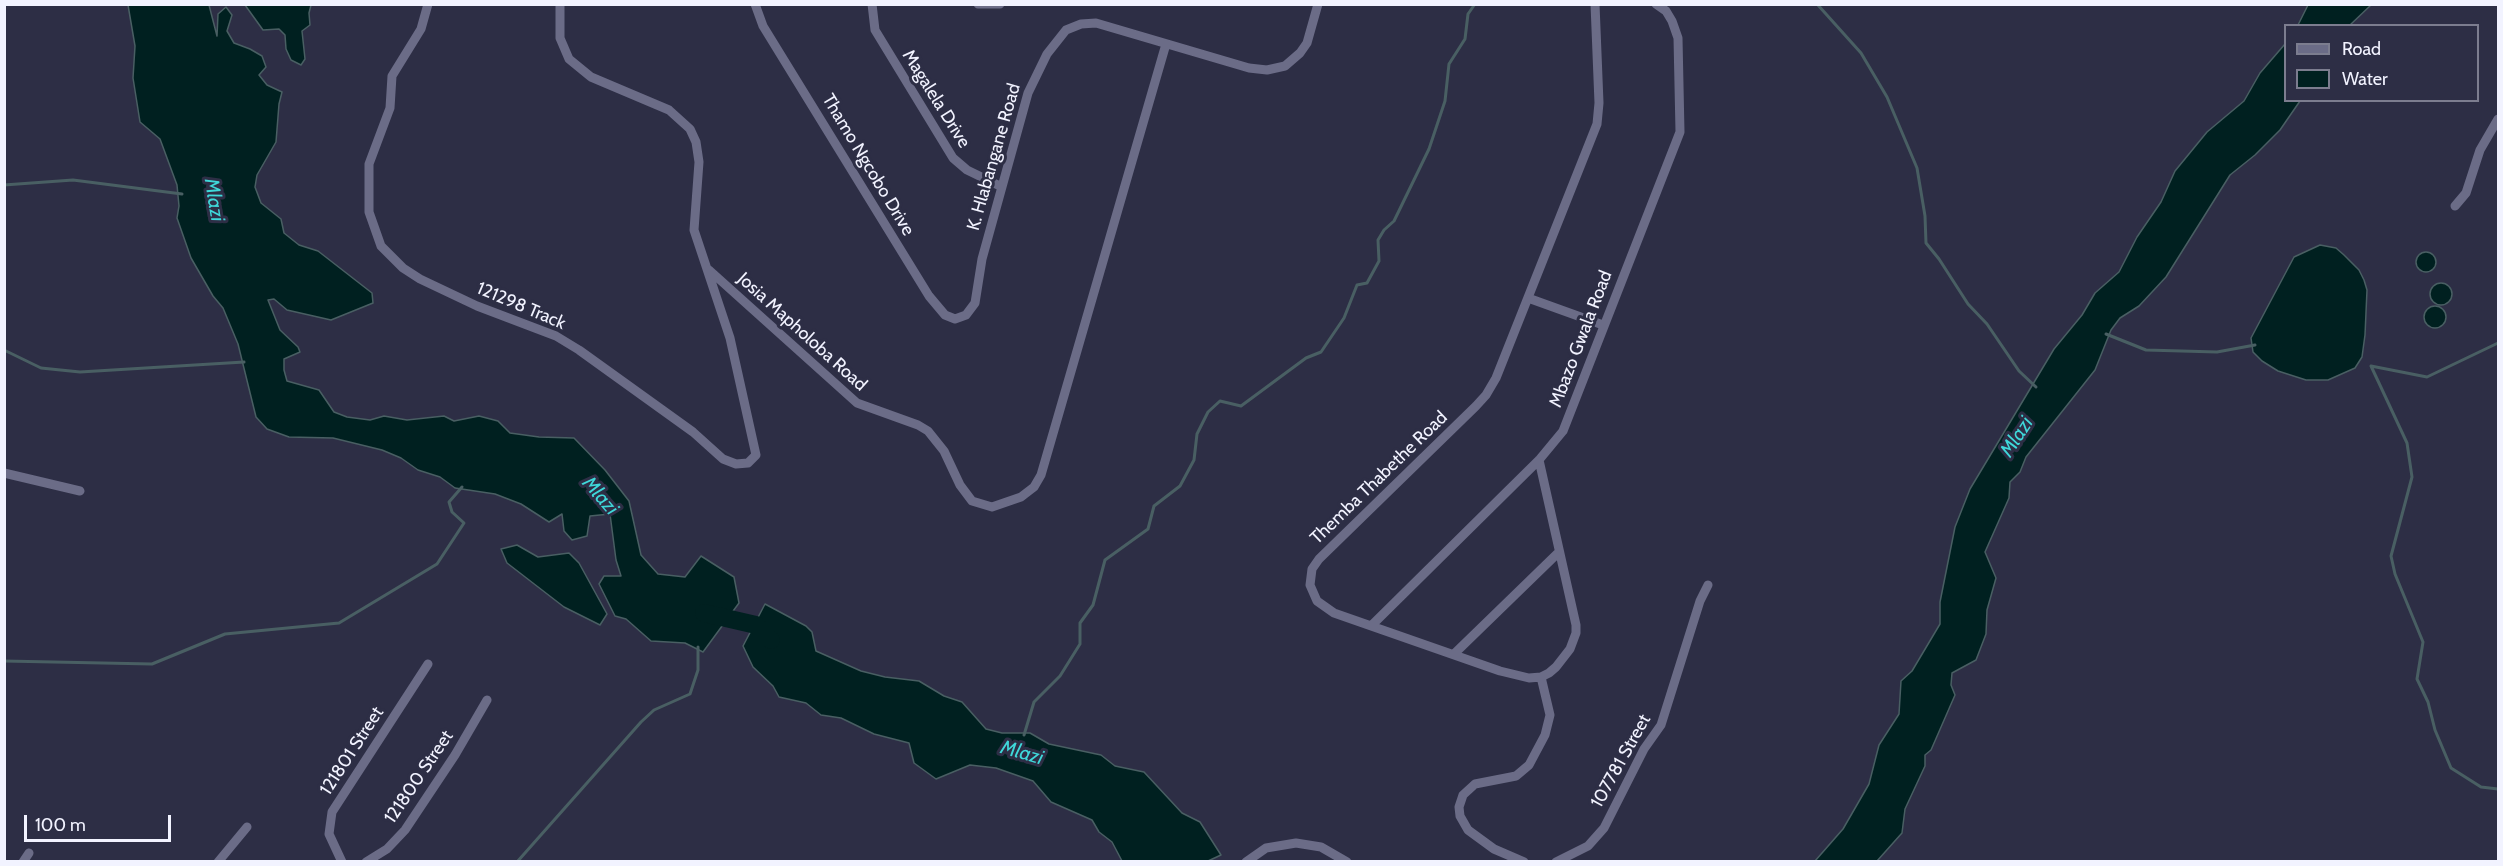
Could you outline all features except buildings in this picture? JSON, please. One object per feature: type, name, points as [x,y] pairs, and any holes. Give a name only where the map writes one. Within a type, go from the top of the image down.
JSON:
[{"type":"street","name":"121298 Track","points":[[428,4],[421,29],[392,76],[390,108],[369,164],[369,212],[381,246],[403,268],[477,306],[542,330],[564,341],[693,432],[723,459],[744,465],[755,458],[754,446],[730,338],[708,268]]},
{"type":"street","name":"Josia Mapholoba Road","points":[[560,4],[560,38],[565,53],[579,69],[606,84],[662,106],[677,115],[690,129],[696,142],[699,162],[694,225],[708,268],[857,403],[918,425],[928,431],[944,451],[960,485],[972,501],[992,507],[1021,497],[1034,487],[1041,476],[1166,44]]},
{"type":"street","name":"Thamo Ngcobo Drive","points":[[754,4],[763,26],[933,303],[952,319],[962,318],[969,312]]},
{"type":"street","name":"Magalela Drive","points":[[872,4],[875,30],[953,158],[967,170],[1002,188]]},
{"type":"street","points":[[978,4],[1000,4]]},
{"type":"street","name":"K. Hlabangane Road","points":[[969,312],[977,295],[982,259],[1028,93],[1047,54],[1061,34],[1081,24],[1096,23],[1249,68],[1276,69],[1292,61],[1304,48],[1318,4]]},
{"type":"street","name":"Themba Thabethe Road","points":[[1541,676],[1528,678],[1515,675],[1334,613],[1317,601],[1310,585],[1312,569],[1323,554],[1486,395],[1500,369],[1597,124],[1599,103],[1595,4]]},
{"type":"street","name":"Mbazo Gwala Road","points":[[1372,625],[1539,460],[1563,431],[1680,132],[1678,38],[1666,11],[1656,4]]},
{"type":"street","points":[[2455,206],[2466,193],[2480,150],[2499,119]]},
{"type":"street","points":[[1528,298],[1604,325]]},
{"type":"street","points":[[1524,861],[1494,849],[1468,830],[1460,816],[1460,807],[1463,795],[1475,783],[1516,776],[1529,765],[1545,735],[1550,715],[1541,676],[1557,667],[1565,657],[1576,633],[1574,611],[1539,460]]},
{"type":"street","points":[[4,473],[80,491]]},
{"type":"street","points":[[1454,654],[1559,552]]},
{"type":"street","name":"107781 Street","points":[[1556,861],[1588,846],[1604,828],[1644,749],[1661,725],[1700,601],[1708,585]]},
{"type":"street","name":"121801 Street","points":[[342,861],[329,834],[332,812],[428,664]]},
{"type":"street","name":"121800 Street","points":[[366,861],[387,849],[405,830],[455,755],[487,699]]},
{"type":"street","points":[[218,861],[247,827]]},
{"type":"street","points":[[1246,861],[1259,851],[1272,846],[1296,843],[1321,847],[1347,861]]},
{"type":"water","points":[[2371,4],[2351,24],[2298,24],[2308,5]]},
{"type":"water","points":[[128,5],[209,5],[217,36],[218,14],[226,7],[232,15],[227,31],[234,43],[262,56],[266,67],[259,75],[267,85],[282,92],[276,142],[257,175],[255,187],[261,203],[281,219],[284,233],[299,245],[318,251],[372,293],[373,303],[331,320],[287,310],[274,299],[268,300],[280,330],[298,347],[300,352],[284,359],[287,381],[319,390],[334,412],[347,417],[370,420],[384,416],[407,420],[444,416],[454,421],[479,416],[498,421],[510,433],[574,438],[605,470],[629,501],[641,555],[658,574],[685,577],[701,556],[734,577],[739,603],[703,652],[685,643],[651,641],[626,619],[615,616],[599,584],[604,576],[621,576],[616,560],[610,514],[590,516],[587,536],[572,540],[564,531],[562,514],[549,522],[521,504],[495,494],[455,488],[440,477],[418,470],[401,458],[382,450],[333,438],[289,437],[267,429],[256,417],[238,344],[223,308],[213,296],[191,258],[177,218],[179,206],[177,185],[160,139],[140,122],[133,78],[135,46]]},
{"type":"water","points":[[245,5],[311,5],[310,25],[302,31],[305,59],[301,65],[291,60],[286,49],[285,35],[279,29],[263,30]]},
{"type":"water","points":[[2284,45],[2284,102],[2299,102],[2280,130],[2255,155],[2230,175],[2166,277],[2139,306],[2120,318],[2111,330],[2095,370],[2026,457],[2020,472],[2010,482],[2009,498],[1985,552],[1996,578],[1987,610],[1986,634],[1976,660],[1952,673],[1951,685],[1955,695],[1931,750],[1925,755],[1925,766],[1905,809],[1902,833],[1877,861],[1815,861],[1843,829],[1869,784],[1879,745],[1899,714],[1901,681],[1912,671],[1940,624],[1940,602],[1955,527],[1970,489],[2054,349],[2082,315],[2095,293],[2119,272],[2137,237],[2161,202],[2175,171],[2207,132],[2244,101],[2260,73]]},
{"type":"water","points":[[2320,245],[2336,248],[2359,270],[2364,280],[2367,290],[2365,335],[2362,357],[2355,368],[2328,380],[2306,380],[2278,371],[2262,361],[2253,352],[2251,338],[2294,257]]},
{"type":"water","points":[[2426,252],[2433,255],[2436,262],[2433,269],[2426,272],[2419,269],[2416,262],[2419,255]]},
{"type":"water","points":[[2441,283],[2449,286],[2452,294],[2449,302],[2441,305],[2433,302],[2430,294],[2433,286]]},
{"type":"water","points":[[2435,306],[2443,309],[2446,317],[2443,325],[2435,328],[2427,325],[2424,317],[2427,309]]},
{"type":"water","points":[[517,545],[538,557],[569,553],[579,563],[607,614],[600,625],[564,607],[507,563],[501,549]]},
{"type":"water","points":[[765,604],[806,626],[812,632],[816,651],[861,671],[885,677],[919,681],[944,696],[962,702],[986,729],[1002,733],[1030,733],[1049,744],[1101,755],[1115,766],[1144,772],[1182,813],[1200,822],[1221,855],[1208,861],[1122,861],[1112,842],[1099,832],[1092,820],[1051,802],[1033,781],[996,768],[970,765],[936,779],[914,763],[909,743],[874,734],[841,718],[821,715],[806,703],[779,697],[773,686],[753,667],[743,646]]},
{"type":"waterway","points":[[1024,735],[1034,702],[1060,676],[1080,644],[1080,623],[1093,605],[1105,560],[1148,529],[1154,506],[1180,486],[1194,460],[1197,434],[1208,412],[1220,401],[1241,406],[1306,358],[1321,352],[1344,318],[1357,285],[1367,283],[1379,261],[1378,240],[1384,230],[1394,221],[1429,149],[1445,101],[1449,64],[1465,39],[1468,14],[1475,4]]},
{"type":"waterway","points":[[1817,4],[1861,53],[1887,97],[1917,168],[1925,216],[1926,243],[1968,304],[1987,324],[2019,371],[2036,387]]},
{"type":"waterway","points":[[4,185],[73,180],[182,194]]},
{"type":"waterway","points":[[2106,334],[2146,350],[2217,352],[2255,345]]},
{"type":"waterway","points":[[2371,366],[2427,377],[2498,343]]},
{"type":"waterway","points":[[4,350],[41,368],[80,372],[244,362]]},
{"type":"waterway","points":[[2371,366],[2407,443],[2412,477],[2391,556],[2395,574],[2423,642],[2417,679],[2428,702],[2435,730],[2451,768],[2481,787],[2498,789]]},
{"type":"waterway","points":[[4,661],[152,664],[225,634],[339,623],[437,564],[464,523],[452,512],[449,502],[462,487]]},
{"type":"waterway","name":"Mlazi","points":[[704,613],[756,625],[771,640]]},
{"type":"waterway","points":[[517,862],[641,722],[654,710],[690,694],[698,670],[698,647]]}]
